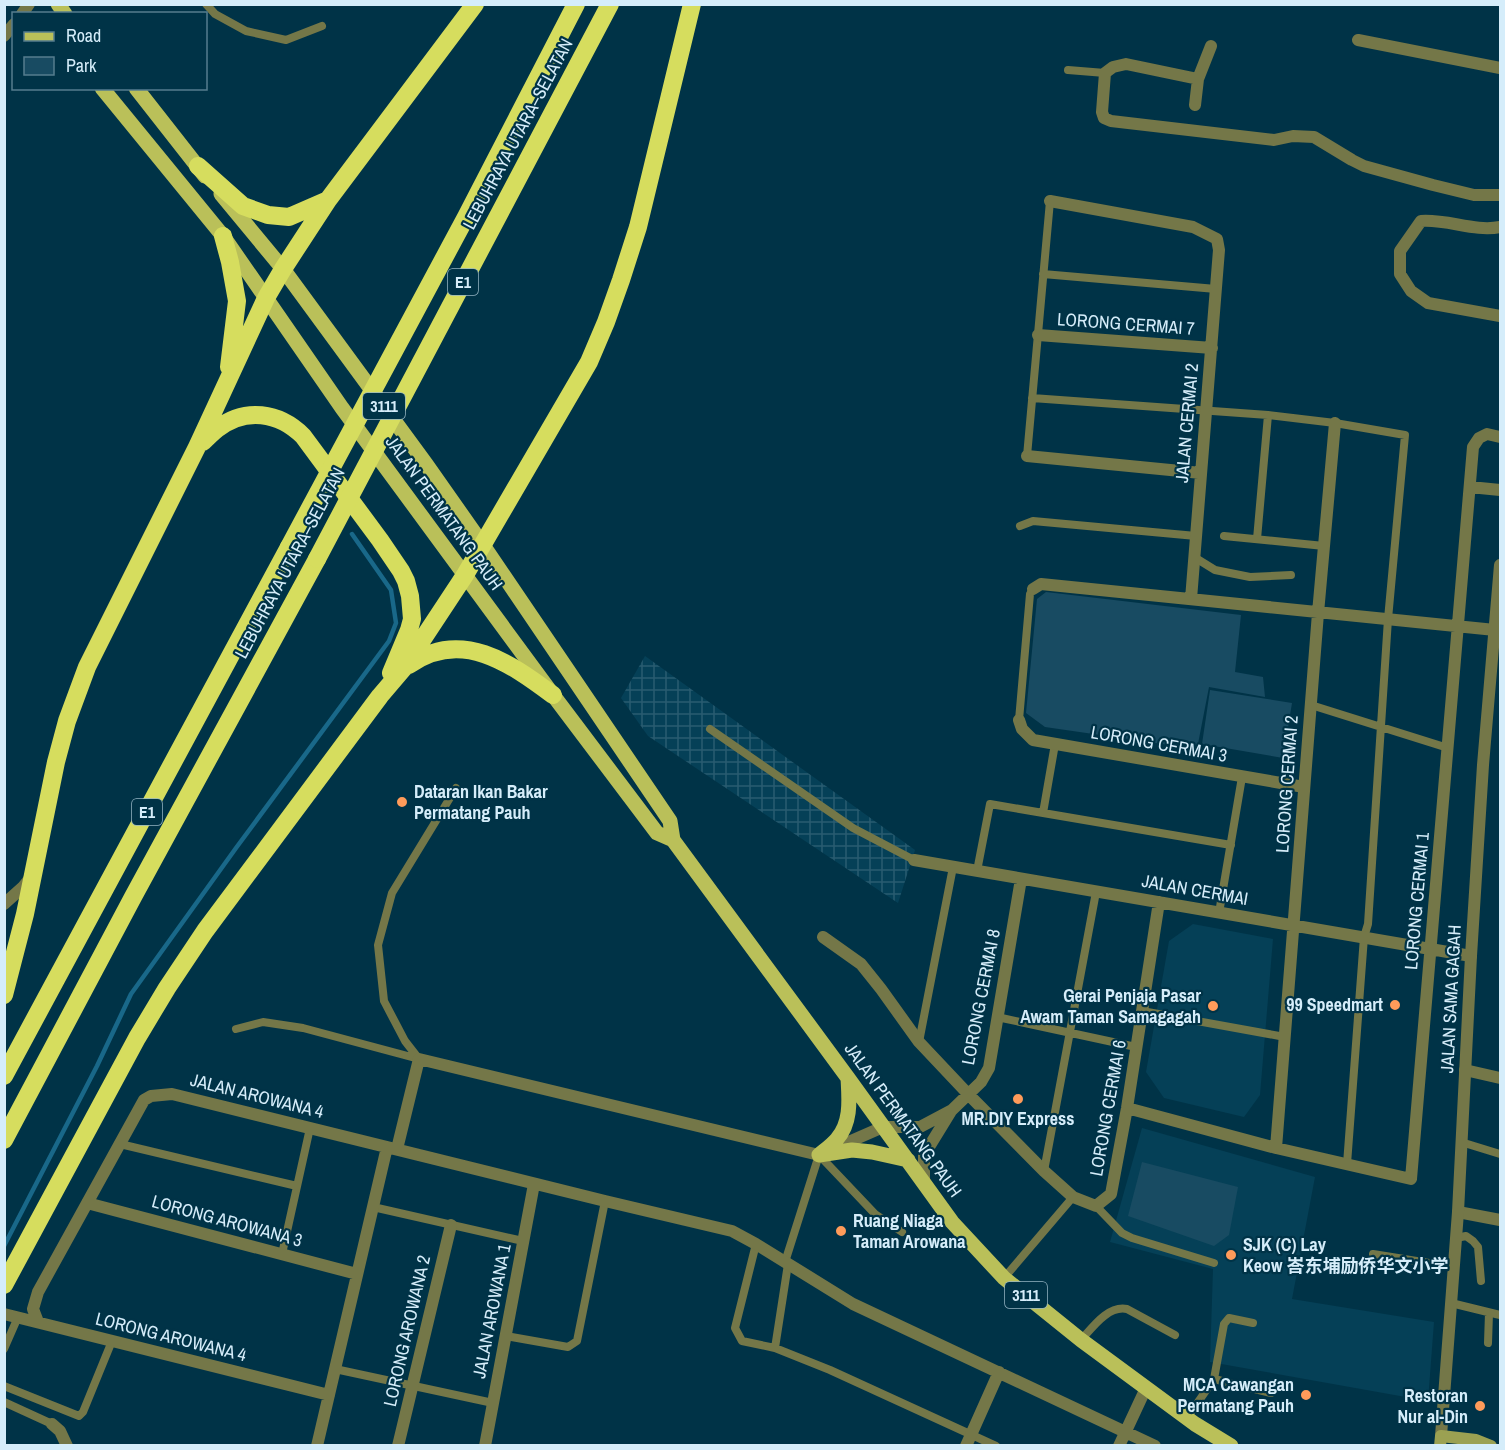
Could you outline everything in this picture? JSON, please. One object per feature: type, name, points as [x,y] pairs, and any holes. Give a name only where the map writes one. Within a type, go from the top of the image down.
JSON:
[{"type":"highway","points":[[4,995],[19,943],[56,762],[78,690],[102,635],[197,447],[266,298],[283,269],[328,200],[475,4]]},
{"type":"highway","name":"LEBUHRAYA UTARA–SELATAN","points":[[4,1076],[466,217],[576,4]]},
{"type":"highway","name":"LEBUHRAYA UTARA–SELATAN","points":[[4,1140],[317,559],[610,4]]},
{"type":"highway","points":[[4,1285],[137,1038],[167,988],[205,931],[380,696],[403,669],[465,575],[589,362],[606,322],[638,227],[692,4]]},
{"type":"highway","points":[[198,166],[243,206],[268,215],[289,217],[328,200]]},
{"type":"highway","points":[[223,236],[237,301],[227,380]]},
{"type":"highway","points":[[197,447],[218,428],[245,416],[283,420],[303,436],[341,486],[401,571],[410,596],[409,630],[380,696]]},
{"type":"highway","points":[[403,669],[432,652],[456,648],[468,649],[494,658],[520,671],[553,695]]},
{"type":"main road","name":"JALAN PERMATANG PAUH","points":[[104,90],[223,236],[342,408],[657,833],[673,840]]},
{"type":"main road","name":"JALAN PERMATANG PAUH","points":[[138,90],[283,269],[426,464],[483,544],[670,821],[673,840],[952,1222],[1004,1278],[1081,1340],[1191,1422],[1231,1446]]},
{"type":"main road","points":[[819,1155],[839,1137],[846,1122],[849,1105],[848,1078]]},
{"type":"main road","points":[[819,1155],[852,1150],[908,1160]]},
{"type":"main road","points":[[1191,1422],[1223,1446]]},
{"type":"main road","points":[[1440,1441],[1476,1440],[1491,1446]]},
{"type":"street","points":[[1358,40],[1500,68]]},
{"type":"street","points":[[1195,105],[1198,79],[1210,46]]},
{"type":"street","points":[[1198,79],[1126,64],[1113,67],[1105,73],[1102,112],[1104,118],[1111,121],[1274,140],[1293,136],[1314,137],[1364,166],[1474,195],[1500,195]]},
{"type":"street","name":"JALAN CERMAI 2","points":[[1050,201],[1193,227],[1217,239],[1220,250],[1191,599]]},
{"type":"street","points":[[1500,227],[1480,228],[1431,220],[1421,221],[1400,250],[1400,274],[1411,291],[1428,303],[1500,316]]},
{"type":"street","name":"LORONG CERMAI 7","points":[[1038,336],[1212,348]]},
{"type":"street","name":"LORONG CERMAI 2","points":[[1276,1148],[1335,423]]},
{"type":"street","name":"LORONG CERMAI 1","points":[[1347,1164],[1411,1179],[1473,447],[1479,438],[1487,434],[1500,437]]},
{"type":"street","points":[[1027,456],[1201,473]]},
{"type":"street","points":[[1470,487],[1500,489]]},
{"type":"street","name":"JALAN SAMA GAGAH","points":[[1440,1441],[1458,1212],[1483,765],[1500,565]]},
{"type":"street","points":[[1033,589],[1041,584],[1495,630]]},
{"type":"street","name":"LORONG CERMAI 3","points":[[1019,720],[1022,729],[1033,740],[1304,787]]},
{"type":"street","name":"JALAN CERMAI","points":[[914,861],[1471,956]]},
{"type":"street","points":[[4,904],[32,876]]},
{"type":"street","name":"LORONG CERMAI 8","points":[[883,1126],[920,1127],[952,1110],[981,1082],[988,1068],[1022,879]]},
{"type":"street","name":"LORONG CERMAI 6","points":[[1096,1206],[1111,1194],[1127,1108],[1159,902]]},
{"type":"street","points":[[823,937],[861,964],[919,1042],[1044,1171],[1073,1197],[1096,1206]]},
{"type":"street","points":[[317,1446],[373,1207],[419,1059],[819,1155],[883,1126]]},
{"type":"street","points":[[1465,1070],[1500,1078]]},
{"type":"street","name":"JALAN AROWANA 4","points":[[38,1322],[33,1309],[38,1292],[144,1100],[151,1096],[172,1094],[605,1201]]},
{"type":"street","points":[[1127,1108],[1276,1148],[1347,1164]]},
{"type":"street","name":"LORONG CERMAI 8","points":[[924,1183],[924,1155],[952,1110]]},
{"type":"street","name":"JALAN AROWANA 1","points":[[485,1446],[534,1184]]},
{"type":"street","points":[[605,1201],[732,1231],[853,1304],[1155,1446]]},
{"type":"street","name":"LORONG AROWANA 3","points":[[87,1203],[357,1274]]},
{"type":"street","points":[[1458,1212],[1500,1220]]},
{"type":"street","name":"LORONG AROWANA 2","points":[[398,1446],[451,1225]]},
{"type":"street","name":"LORONG AROWANA 4","points":[[4,1314],[329,1395]]},
{"type":"street","points":[[968,1440],[999,1372]]},
{"type":"street","points":[[1119,1446],[1146,1388]]},
{"type":"street","points":[[52,1424],[60,1431],[67,1446]]},
{"type":"lane","points":[[206,4],[215,14],[246,31],[286,40],[322,26]]},
{"type":"lane","points":[[1068,70],[1105,73]]},
{"type":"lane","points":[[1027,456],[1050,201]]},
{"type":"lane","points":[[1043,274],[1216,289]]},
{"type":"lane","points":[[1032,398],[1268,415],[1405,435],[1388,620],[1368,924],[1364,937],[1347,1164]]},
{"type":"lane","points":[[1257,539],[1268,415]]},
{"type":"lane","points":[[1020,526],[1033,521],[1196,536]]},
{"type":"lane","points":[[1224,536],[1324,546]]},
{"type":"lane","points":[[1194,558],[1215,570],[1250,577],[1291,575]]},
{"type":"lane","points":[[1019,720],[1030,594],[1033,589]]},
{"type":"lane","points":[[1311,705],[1448,748]]},
{"type":"lane","points":[[710,729],[852,828],[914,861]]},
{"type":"lane","points":[[1043,813],[1054,744]]},
{"type":"lane","points":[[1219,913],[1242,777]]},
{"type":"lane","points":[[419,1059],[405,1041],[384,1001],[378,945],[392,893],[456,788]]},
{"type":"lane","points":[[977,871],[990,804],[1231,845]]},
{"type":"lane","points":[[919,1042],[953,867]]},
{"type":"lane","points":[[1044,1171],[1096,892]]},
{"type":"lane","points":[[1142,1011],[1285,1037]]},
{"type":"lane","points":[[997,1017],[1137,1047]]},
{"type":"lane","points":[[236,1029],[263,1022],[293,1027],[419,1059]]},
{"type":"lane","points":[[282,1254],[310,1128]]},
{"type":"lane","points":[[1461,1142],[1500,1154]]},
{"type":"lane","points":[[120,1144],[297,1186]]},
{"type":"lane","points":[[775,1348],[786,1263],[819,1155],[875,1214],[902,1232]]},
{"type":"lane","points":[[1004,1278],[1073,1197]]},
{"type":"lane","points":[[506,1336],[568,1347],[577,1341],[605,1201]]},
{"type":"lane","points":[[1096,1206],[1122,1233],[1132,1238],[1214,1263]]},
{"type":"lane","points":[[373,1207],[523,1241]]},
{"type":"lane","points":[[1456,1238],[1466,1236],[1478,1247],[1481,1281]]},
{"type":"lane","points":[[756,1244],[735,1328],[742,1341],[775,1348],[830,1370],[968,1440],[996,1446]]},
{"type":"lane","points":[[1373,1254],[1454,1267]]},
{"type":"lane","points":[[1451,1302],[1500,1315]]},
{"type":"lane","points":[[1081,1340],[1102,1318],[1120,1308],[1175,1335]]},
{"type":"lane","points":[[1488,1343],[1489,1313]]},
{"type":"lane","points":[[4,1349],[18,1317]]},
{"type":"lane","points":[[1191,1422],[1214,1379],[1224,1324],[1229,1318],[1253,1323]]},
{"type":"lane","points":[[4,1386],[79,1416],[84,1412],[112,1341]]},
{"type":"lane","points":[[335,1369],[493,1403]]},
{"type":"lane","points":[[1214,1379],[1271,1393]]},
{"type":"lane","points":[[4,1402],[52,1424]]},
{"type":"shaded area","points":[[645,656],[915,850],[898,903],[648,736],[621,698]]},
{"type":"shaded area","name":"Gerai Penjaja Pasar Awam Taman Samagagah","points":[[1193,924],[1273,939],[1260,1095],[1244,1117],[1164,1098],[1146,1072],[1169,941]]},
{"type":"shaded area","name":"SJK (C) Lay Keow 峇东埔励侨华文小学","points":[[1142,1128],[1315,1177],[1292,1299],[1434,1322],[1428,1401],[1210,1362],[1213,1269],[1110,1242]]},
{"type":"green space","points":[[1046,592],[1241,615],[1235,672],[1263,677],[1265,697],[1209,687],[1197,749],[1045,727],[1026,713],[1037,599]]},
{"type":"green space","points":[[1210,690],[1292,703],[1283,758],[1202,744]]},
{"type":"green space","points":[[1142,1162],[1238,1187],[1229,1235],[1214,1246],[1128,1216]]},
{"type":"waterway","points":[[4,1246],[97,1066],[131,994],[389,641],[396,623],[391,590],[352,534]]},
{"type":"place","name":"Dataran Ikan Bakar Permatang Pauh","points":[[402,802]]},
{"type":"place","name":"99 Speedmart","points":[[1395,1005]]},
{"type":"place","name":"Gerai Penjaja Pasar Awam Taman Samagagah","points":[[1213,1006]]},
{"type":"place","name":"MR.DIY Express","points":[[1018,1099]]},
{"type":"place","name":"Ruang Niaga Taman Arowana","points":[[841,1231]]},
{"type":"place","name":"SJK (C) Lay Keow 峇东埔励侨华文小学","points":[[1231,1255]]},
{"type":"place","name":"MCA Cawangan Permatang Pauh","points":[[1306,1395]]},
{"type":"place","name":"Restoran Nur al-Din","points":[[1480,1406]]}]
